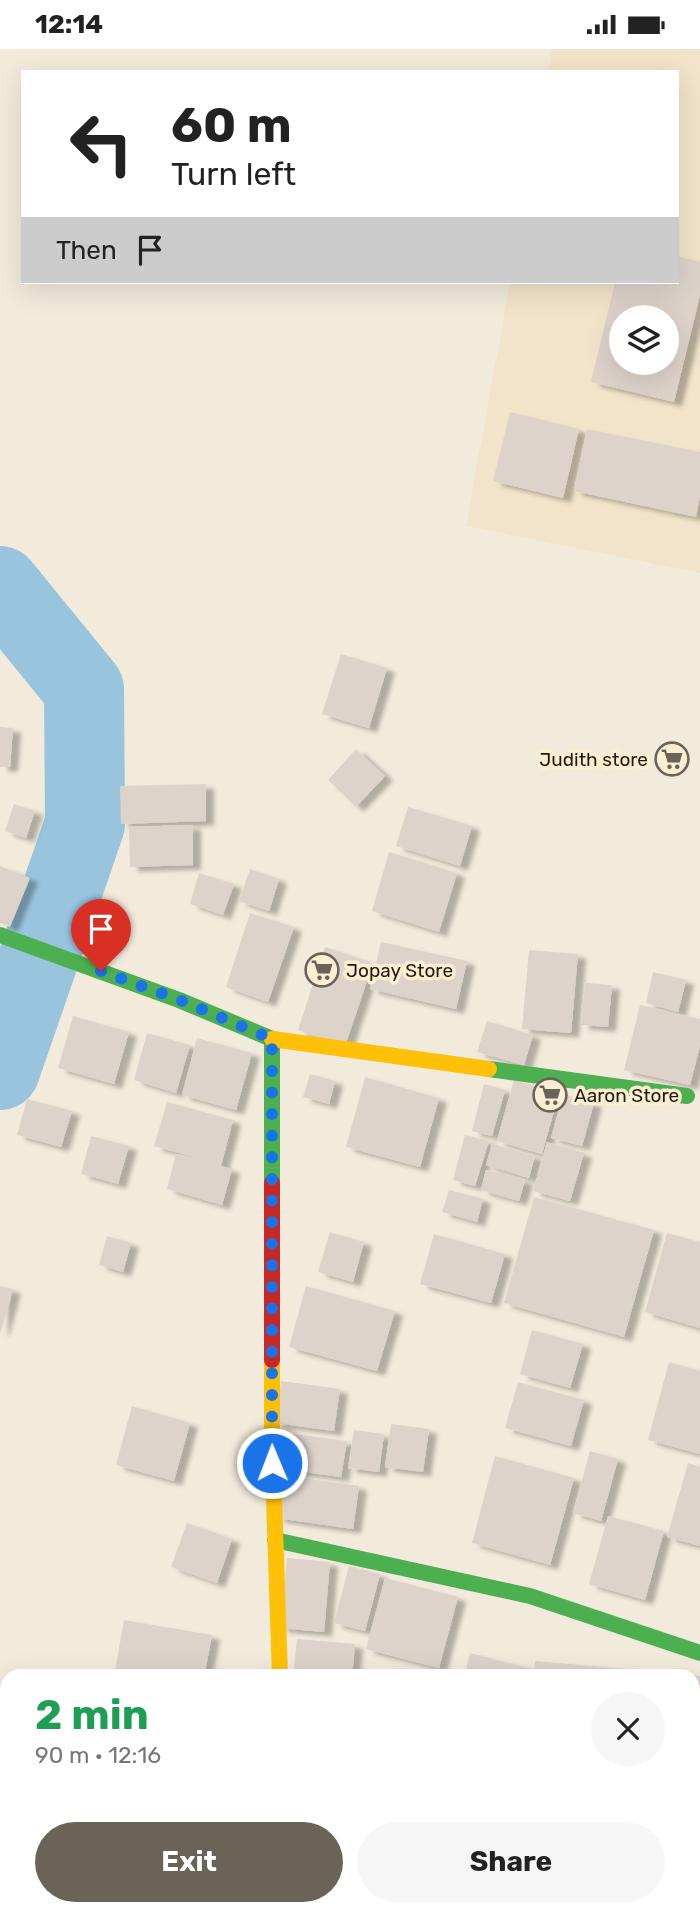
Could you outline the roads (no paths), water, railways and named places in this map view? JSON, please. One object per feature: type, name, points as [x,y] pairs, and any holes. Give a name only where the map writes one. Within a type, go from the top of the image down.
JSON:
[{"type":"street","points":[[0,935],[180,1000],[272,1039],[687,1097]]},
{"type":"street","points":[[272,1039],[272,1438],[280,1669]]},
{"type":"street","points":[[275,1540],[530,1596],[700,1653]]},
{"type":"waterway","points":[[0,586],[84,689],[85,824],[0,1070]]},
{"type":"place","name":"Judith store","points":[[672,759]]},
{"type":"place","name":"Jopay Store","points":[[322,970]]},
{"type":"place","name":"Aaron Store","points":[[550,1095]]}]
